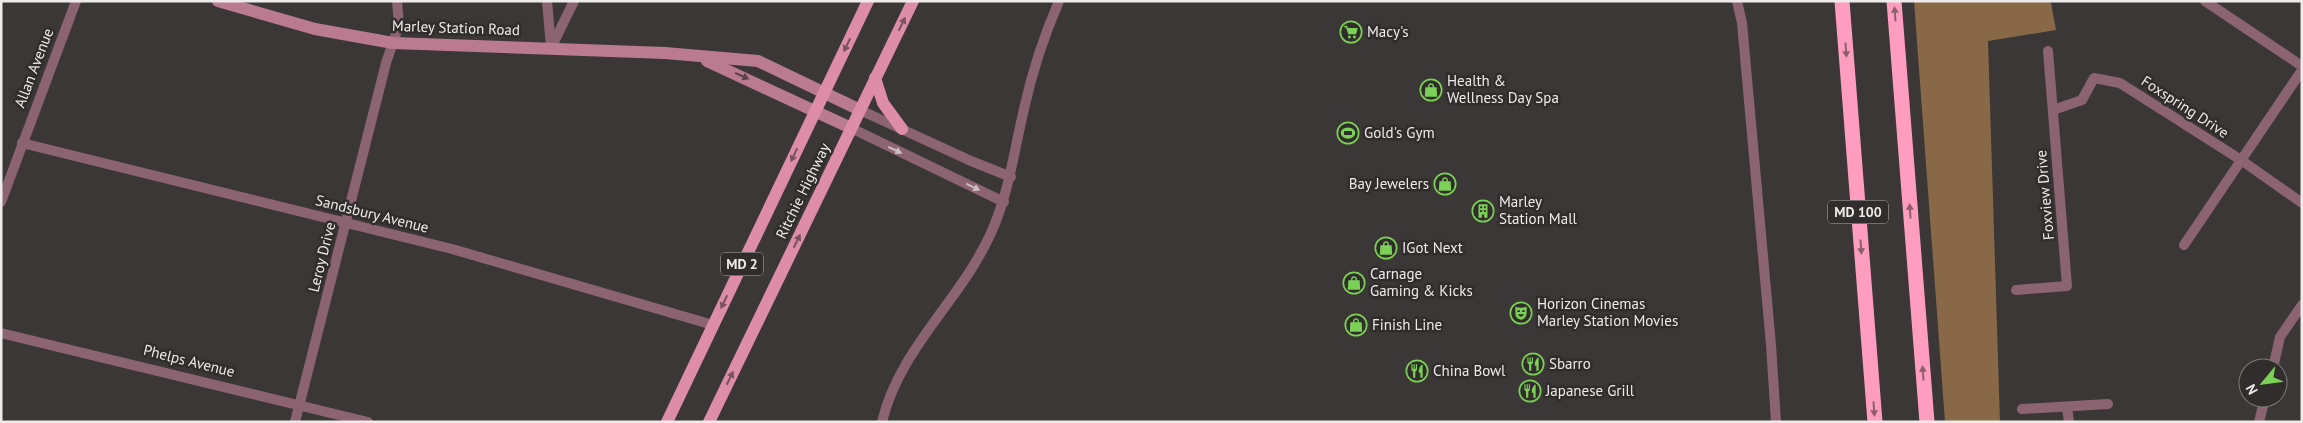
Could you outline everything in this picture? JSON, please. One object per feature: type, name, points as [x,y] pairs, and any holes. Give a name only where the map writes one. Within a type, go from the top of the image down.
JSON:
[{"type":"highway","name":"MD 100","points":[[1842,1],[1875,422]]},
{"type":"highway","name":"MD 100","points":[[1894,1],[1927,422]]},
{"type":"main road","name":"Marley Station Road","points":[[218,1],[323,30],[393,42],[665,53],[758,61],[860,110]]},
{"type":"main road","name":"Ritchie Highway","points":[[667,422],[868,1]]},
{"type":"main road","name":"Ritchie Highway","points":[[709,422],[912,1]]},
{"type":"main road","name":"Marley Station Road","points":[[698,57],[851,128]]},
{"type":"main road","points":[[876,78],[883,104],[902,129]]},
{"type":"street","name":"Allan Avenue","points":[[1,202],[76,1]]},
{"type":"street","name":"Leroy Drive","points":[[295,422],[399,25],[397,1]]},
{"type":"street","points":[[547,1],[551,48]]},
{"type":"street","points":[[551,48],[574,1]]},
{"type":"street","points":[[882,422],[911,354],[971,270],[1004,202],[1011,177],[1023,110],[1036,64],[1059,1]]},
{"type":"street","points":[[1737,1],[1742,23],[1774,380],[1776,422]]},
{"type":"street","points":[[1742,23],[1745,1]]},
{"type":"street","points":[[2205,1],[2302,66]]},
{"type":"street","name":"Foxview Drive","points":[[2016,290],[2067,286],[2048,51]]},
{"type":"street","points":[[2184,245],[2302,70]]},
{"type":"street","name":"Foxspring Drive","points":[[2053,110],[2082,100],[2094,78],[2120,82],[2241,160],[2302,203]]},
{"type":"street","points":[[860,110],[1011,177]]},
{"type":"street","points":[[851,128],[1004,202]]},
{"type":"street","name":"Sandsbury Avenue","points":[[22,143],[528,270],[713,325]]},
{"type":"street","points":[[2275,358],[2280,337],[2302,305]]},
{"type":"street","name":"Phelps Avenue","points":[[1,332],[368,422]]},
{"type":"street","points":[[2022,409],[2108,404]]},
{"type":"street","points":[[2068,407],[2069,422]]},
{"type":"street","points":[[2260,422],[2263,408]]},
{"type":"shaded area","points":[[1914,1],[2048,1],[2051,3],[2056,30],[1988,41],[2000,422],[1945,422]]},
{"type":"place","name":"Macy's","points":[[1351,32]]},
{"type":"place","name":"Health & Wellness Day Spa","points":[[1431,90]]},
{"type":"place","name":"Gold's Gym","points":[[1348,133]]},
{"type":"place","name":"Bay Jewelers","points":[[1445,184]]},
{"type":"place","name":"Marley Station Mall","points":[[1483,211]]},
{"type":"place","name":"IGot Next","points":[[1386,248]]},
{"type":"place","name":"Carnage Gaming & Kicks","points":[[1354,283]]},
{"type":"place","name":"Horizon Cinemas Marley Station Movies","points":[[1521,313]]},
{"type":"place","name":"Finish Line","points":[[1356,325]]},
{"type":"place","name":"Sbarro","points":[[1533,364]]},
{"type":"place","name":"China Bowl","points":[[1417,371]]},
{"type":"place","name":"Japanese Grill","points":[[1530,391]]}]
